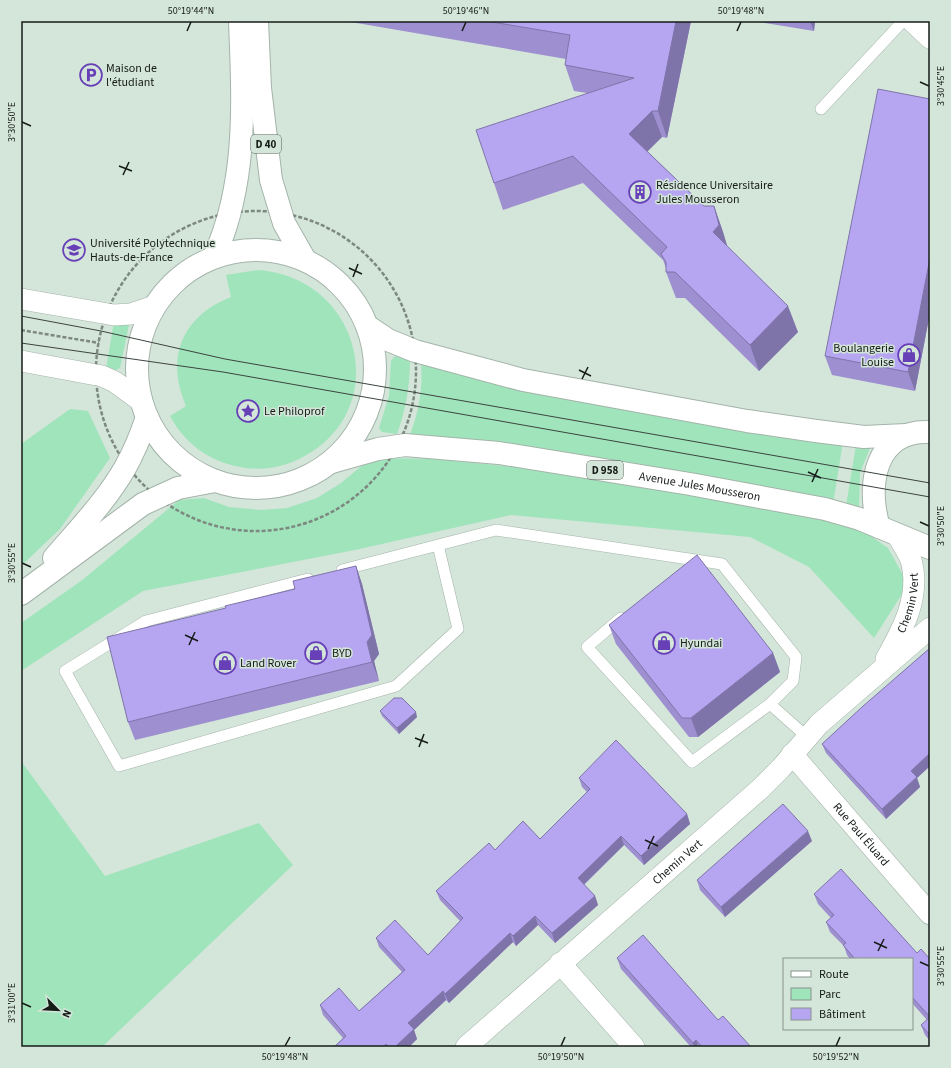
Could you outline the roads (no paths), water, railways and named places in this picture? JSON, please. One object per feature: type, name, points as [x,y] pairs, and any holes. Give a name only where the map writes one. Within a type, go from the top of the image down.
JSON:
[{"type":"main road","name":"D 40","points":[[214,257],[231,213],[238,179],[242,122],[240,21]]},
{"type":"main road","name":"D 40","points":[[257,21],[259,76],[271,180],[280,213],[289,233],[305,260]]},
{"type":"main road","points":[[260,250],[283,253],[305,260],[325,272],[342,287],[357,306],[367,326],[374,355],[373,392],[367,411],[355,434],[348,445],[329,463],[298,480],[274,487],[250,488],[215,481],[193,471],[174,456],[158,438],[144,409],[137,375],[138,354],[144,328],[155,306],[171,285],[191,269],[214,257],[236,252],[260,250]]},
{"type":"main road","points":[[367,326],[388,340],[415,351],[523,380],[747,421],[857,437],[906,435],[930,432]]},
{"type":"main road","points":[[25,590],[94,509],[127,465],[136,447],[144,409]]},
{"type":"main road","points":[[888,531],[872,496],[875,473],[885,452],[894,443],[906,435]]},
{"type":"main road","name":"Avenue Jules Mousseron","points":[[329,463],[378,449],[398,446],[477,450],[690,484],[825,509],[888,531],[930,548]]},
{"type":"main road","points":[[25,590],[132,511],[157,497],[178,488],[215,481]]},
{"type":"street","points":[[912,21],[930,38]]},
{"type":"street","points":[[21,299],[107,314],[131,314],[155,306]]},
{"type":"street","points":[[21,361],[96,375],[116,382],[144,409]]},
{"type":"street","name":"Chemin Vert","points":[[881,669],[906,622],[913,595],[913,577],[910,560],[888,531]]},
{"type":"street","name":"Chemin Vert","points":[[466,1047],[759,790],[807,737],[833,711],[930,628]]},
{"type":"street","name":"Rue Paul Éluard","points":[[792,754],[930,914]]},
{"type":"street","points":[[560,963],[634,1047]]},
{"type":"lane","points":[[821,110],[903,21]]},
{"type":"lane","points":[[332,572],[496,530],[722,564],[796,657],[793,680],[770,704],[692,762],[587,647],[628,613]]},
{"type":"lane","points":[[316,576],[146,621],[65,670],[119,766],[396,686],[458,629],[438,545]]},
{"type":"lane","points":[[680,569],[692,559]]},
{"type":"lane","points":[[770,704],[807,737]]},
{"type":"tram line","points":[[21,316],[101,331],[225,359],[930,483]]},
{"type":"tram line","points":[[21,343],[223,372],[930,497]]},
{"type":"place","name":"Maison de l'étudiant","points":[[91,75]]},
{"type":"place","name":"Résidence Universitaire Jules Mousseron","points":[[640,192]]},
{"type":"place","name":"Université Polytechnique Hauts-de-France","points":[[74,250]]},
{"type":"place","name":"Boulangerie Louise","points":[[909,355]]},
{"type":"place","name":"Le Philoprof","points":[[248,411]]},
{"type":"place","name":"Hyundai","points":[[664,643]]},
{"type":"place","name":"BYD","points":[[316,653]]},
{"type":"place","name":"Land Rover","points":[[225,663]]}]
